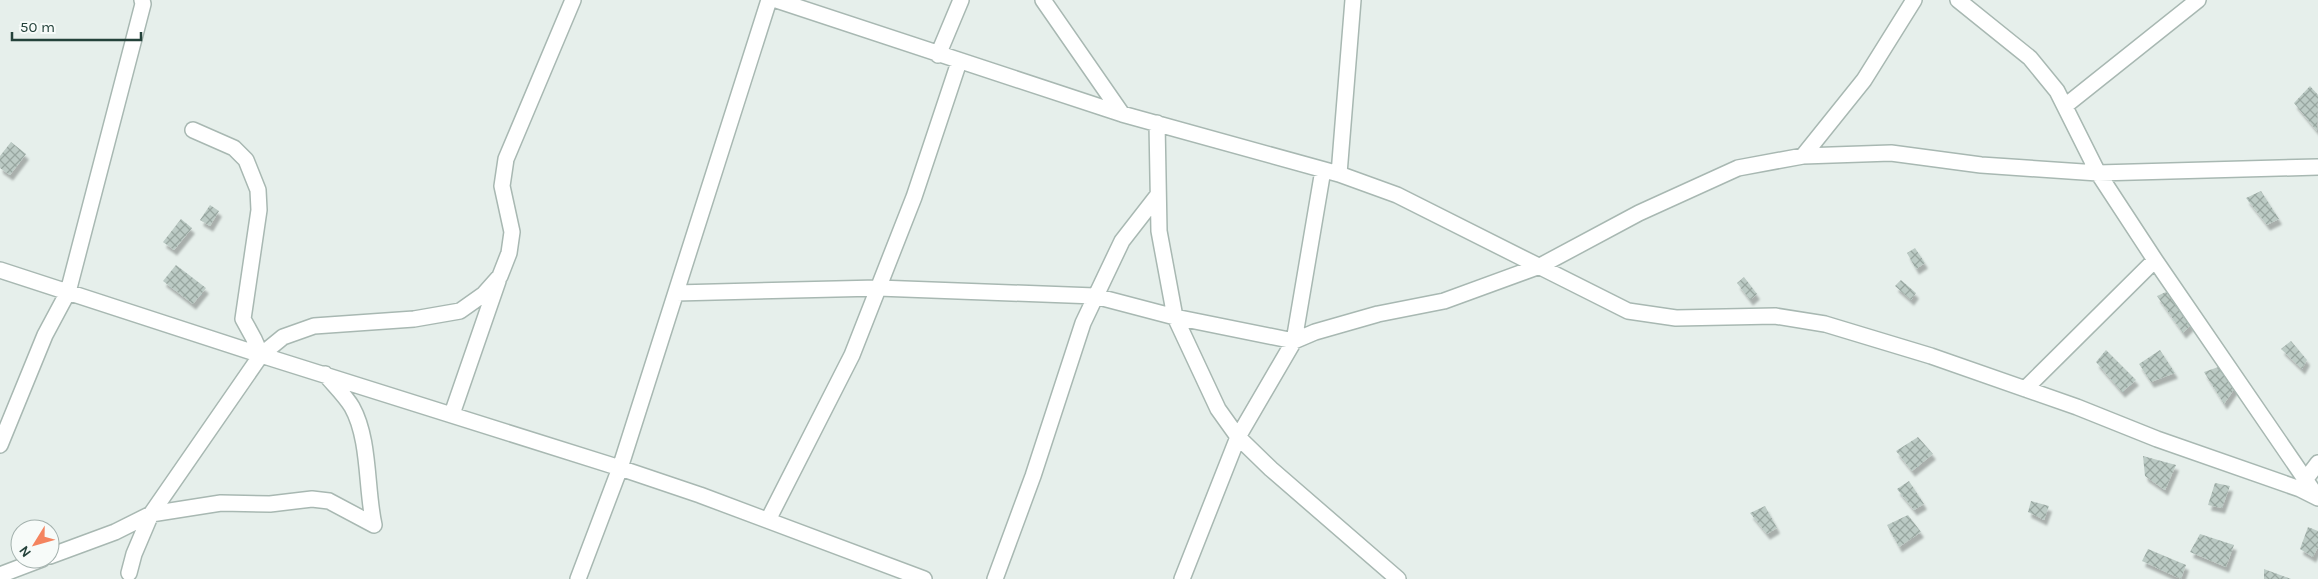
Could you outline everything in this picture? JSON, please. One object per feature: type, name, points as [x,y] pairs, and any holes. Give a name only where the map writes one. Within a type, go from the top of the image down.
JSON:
[{"type":"street","points":[[0,445],[45,335],[68,292],[143,4],[142,0]]},
{"type":"street","points":[[452,414],[509,253],[512,232],[502,186],[506,159],[573,0]]},
{"type":"street","points":[[578,579],[620,468],[769,0]]},
{"type":"street","points":[[776,0],[959,62],[1122,114],[1339,174],[1397,196],[1628,311],[1676,318],[1775,316],[1826,324],[1931,356],[2077,406],[2157,439],[2300,489],[2318,498]]},
{"type":"street","points":[[938,55],[961,0]]},
{"type":"street","points":[[1043,0],[1122,114]]},
{"type":"street","points":[[1339,174],[1353,0]]},
{"type":"street","points":[[1803,156],[1864,80],[1914,0]]},
{"type":"street","points":[[1958,0],[2030,58],[2057,91],[2098,173],[2155,260],[2318,498]]},
{"type":"street","points":[[2065,106],[2198,0]]},
{"type":"street","points":[[768,520],[852,355],[914,197],[959,62]]},
{"type":"street","points":[[1157,124],[1159,231],[1175,317],[1218,408],[1238,437],[1271,469],[1398,579]]},
{"type":"street","points":[[193,130],[234,148],[246,160],[258,190],[259,210],[242,319],[254,338],[261,355]]},
{"type":"street","points":[[676,294],[878,288],[1095,296],[1175,317],[1294,341],[1315,332],[1378,314],[1444,301],[1540,266],[1639,213],[1738,168],[1803,156],[1891,153],[1981,165],[2098,173],[2318,167]]},
{"type":"street","points":[[1182,579],[1238,437],[1294,341],[1323,170]]},
{"type":"street","points":[[995,579],[1033,476],[1083,323],[1122,241],[1157,196]]},
{"type":"street","points":[[2025,389],[2155,260]]},
{"type":"street","points":[[0,270],[261,355],[620,468],[768,520],[924,579]]},
{"type":"street","points":[[129,573],[134,554],[151,514],[261,355],[283,337],[314,326],[414,319],[460,312],[484,294],[500,276]]},
{"type":"street","points":[[60,552],[115,532],[151,514],[221,503],[270,504],[312,499],[330,501],[374,525],[368,501],[368,476],[358,421],[352,406],[324,374]]},
{"type":"street","points":[[2305,480],[2318,463]]},
{"type":"street","points":[[0,574],[14,569]]},
{"type":"building","points":[[2310,86],[2318,95],[2317,131],[2294,103]]},
{"type":"building","points":[[11,142],[26,154],[10,175],[0,168],[0,156]]},
{"type":"building","points":[[2261,191],[2279,219],[2267,225],[2246,198]]},
{"type":"building","points":[[210,205],[219,211],[210,226],[200,220]]},
{"type":"building","points":[[181,219],[192,228],[174,250],[163,242]]},
{"type":"building","points":[[1915,248],[1925,263],[1916,269],[1907,253]]},
{"type":"building","points":[[176,265],[206,288],[193,304],[163,281]]},
{"type":"building","points":[[1744,277],[1757,294],[1750,300],[1737,283]]},
{"type":"building","points":[[1901,280],[1916,293],[1911,300],[1895,286]]},
{"type":"building","points":[[2166,292],[2191,325],[2183,333],[2157,296]]},
{"type":"building","points":[[2291,341],[2307,360],[2302,369],[2281,349]]},
{"type":"building","points":[[2106,350],[2136,380],[2122,392],[2096,362]]},
{"type":"building","points":[[2160,350],[2175,373],[2151,382],[2139,364]]},
{"type":"building","points":[[2227,364],[2235,388],[2224,404],[2204,372]]},
{"type":"building","points":[[1918,437],[1933,454],[1912,471],[1896,451]]},
{"type":"building","points":[[2143,456],[2176,465],[2165,490],[2145,476]]},
{"type":"building","points":[[1909,481],[1924,504],[1914,510],[1897,489]]},
{"type":"building","points":[[2215,483],[2230,486],[2222,508],[2208,505]]},
{"type":"building","points":[[2031,501],[2049,506],[2044,520],[2028,512]]},
{"type":"building","points":[[1765,506],[1777,528],[1767,534],[1750,513]]},
{"type":"building","points":[[1908,515],[1921,532],[1899,547],[1887,525]]},
{"type":"building","points":[[2308,527],[2318,531],[2318,547],[2313,557],[2300,549]]},
{"type":"building","points":[[2200,534],[2234,545],[2226,567],[2190,552]]},
{"type":"building","points":[[2148,549],[2186,565],[2181,579],[2142,561]]},
{"type":"building","points":[[2264,569],[2291,579],[2264,579]]}]
